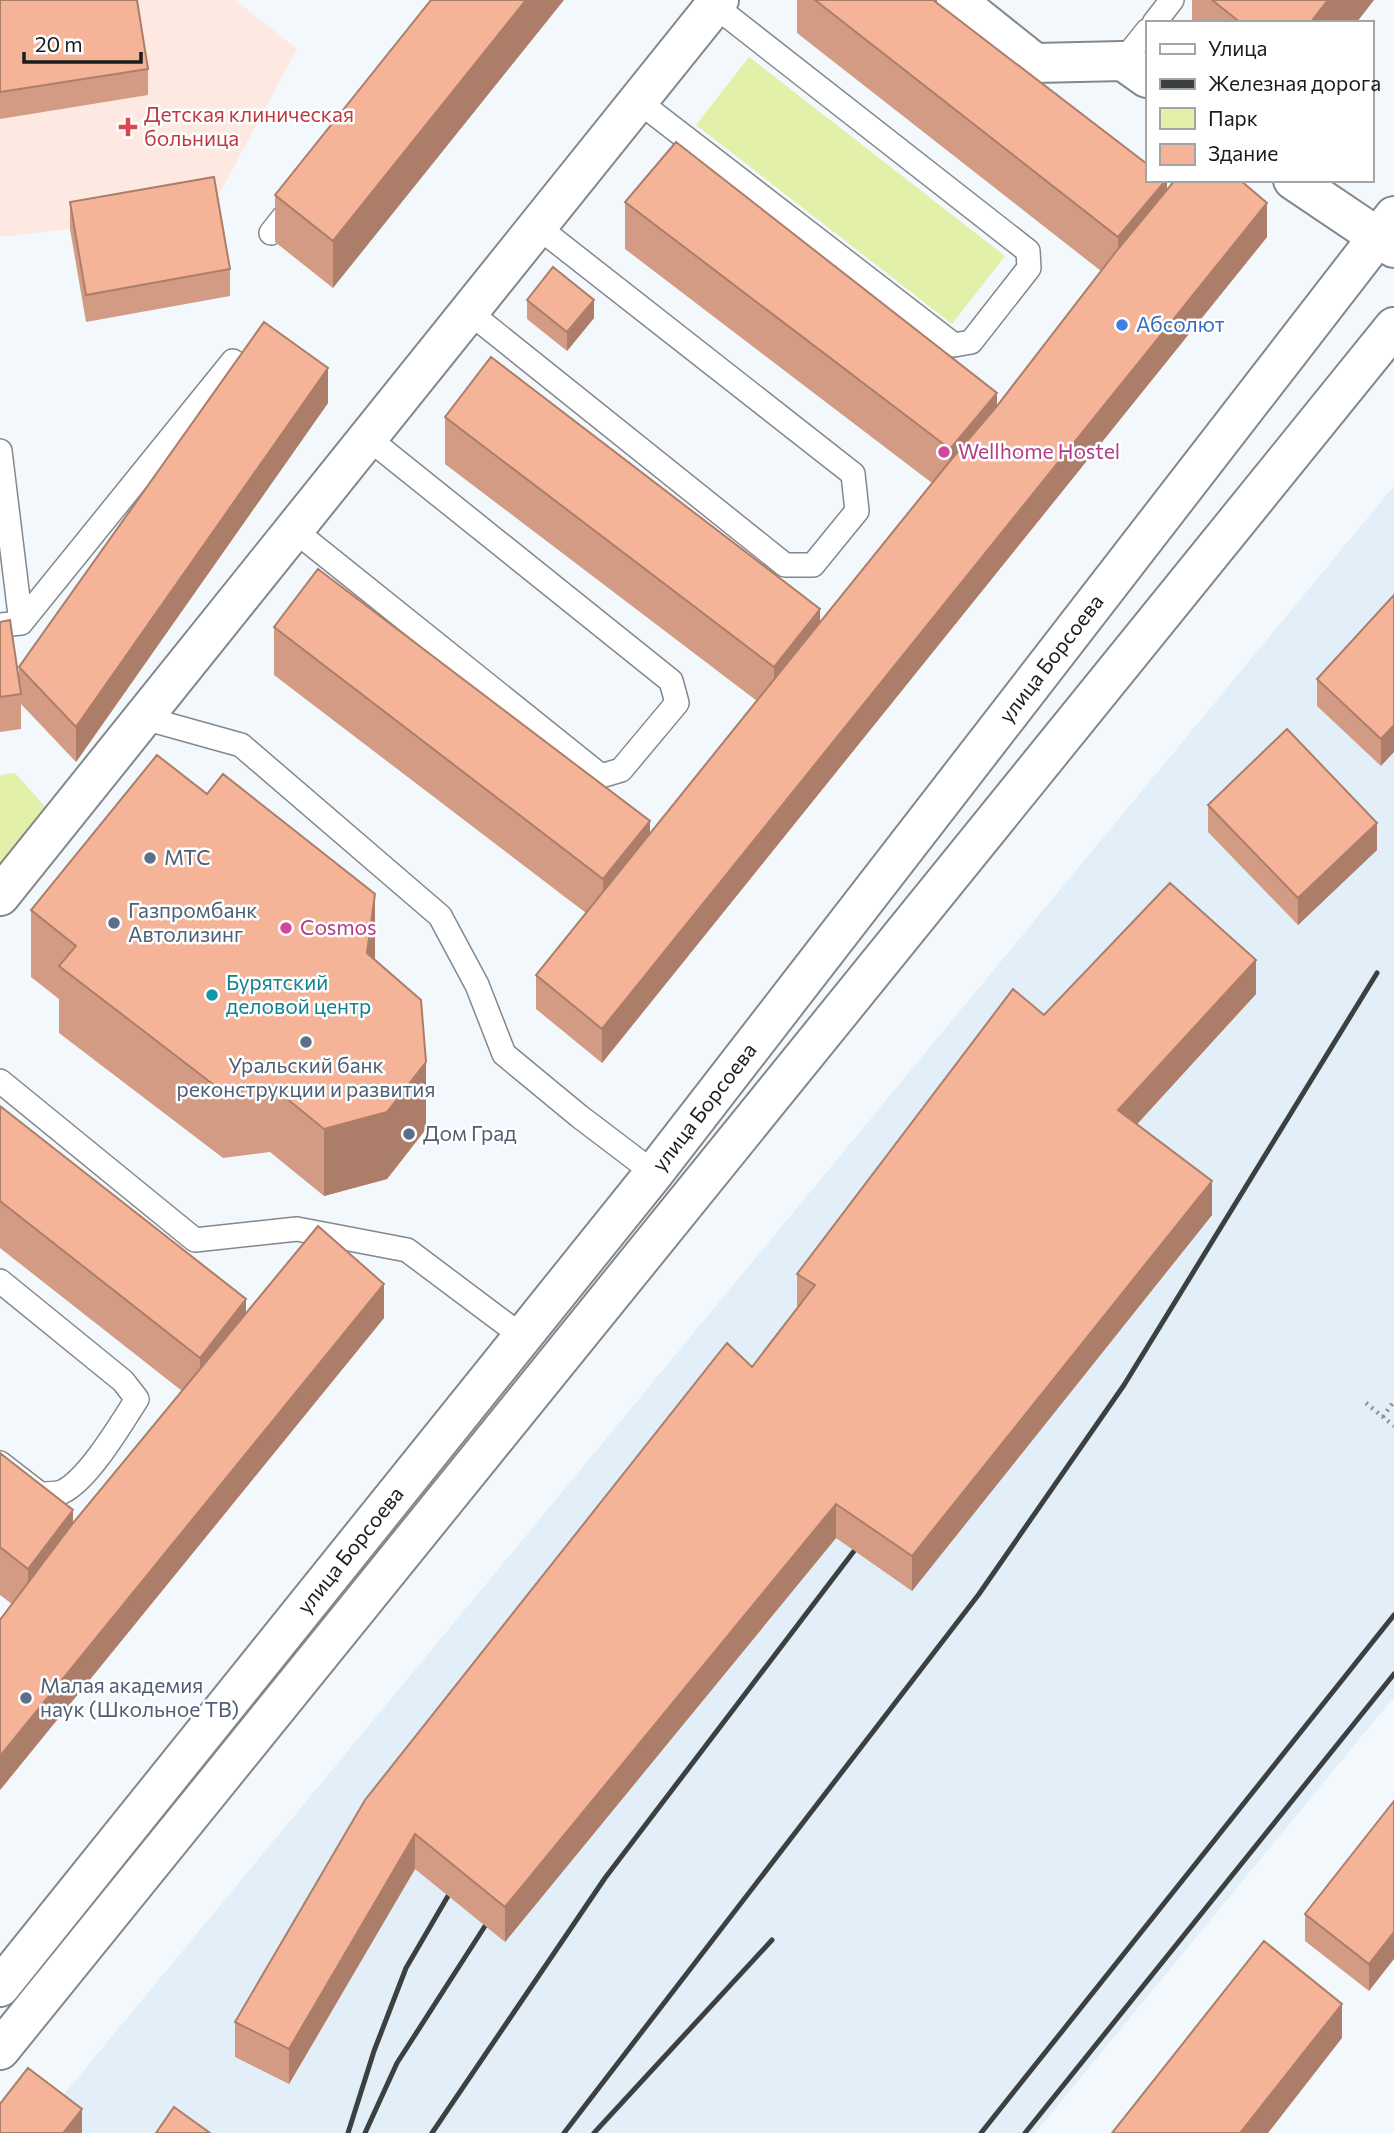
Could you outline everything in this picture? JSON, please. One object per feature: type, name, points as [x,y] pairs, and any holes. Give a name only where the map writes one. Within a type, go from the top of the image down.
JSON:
[{"type":"main road","points":[[956,0],[1035,63],[1135,70]]},
{"type":"main road","points":[[0,896],[717,3]]},
{"type":"main road","points":[[1297,182],[1388,234]]},
{"type":"main road","name":"улица Борсоева","points":[[0,1987],[654,1174],[1388,234]]},
{"type":"main road","name":"улица Борсоева","points":[[0,2050],[1394,327]]},
{"type":"lane","points":[[1156,21],[1172,0]]},
{"type":"lane","points":[[638,101],[954,345],[971,341],[1029,268],[1028,251],[717,3]]},
{"type":"lane","points":[[1135,70],[1146,34]]},
{"type":"lane","points":[[271,233],[305,191]]},
{"type":"lane","points":[[469,312],[785,565],[813,565],[857,511],[853,474],[538,227]]},
{"type":"lane","points":[[11,624],[233,361]]},
{"type":"lane","points":[[294,530],[601,776],[621,769],[677,703],[671,681],[368,438]]},
{"type":"lane","points":[[0,451],[11,624]]},
{"type":"lane","points":[[144,718],[241,745],[440,916],[477,985],[504,1055],[654,1174]]},
{"type":"lane","points":[[0,1081],[195,1240],[297,1229],[407,1250],[523,1337]]},
{"type":"lane","points":[[0,1281],[123,1381],[137,1399],[79,1481],[60,1493],[40,1494],[0,1463]]},
{"type":"path","points":[[1383,1417],[1394,1401]]},
{"type":"path","points":[[1366,1403],[1394,1426]]},
{"type":"shaded area","name":"Детская клиническая больница","points":[[0,0],[235,0],[297,49],[214,204],[70,229],[0,237]]},
{"type":"shaded area","points":[[1394,486],[1394,1697],[1035,2133],[32,2133]]},
{"type":"green space","points":[[749,57],[1005,256],[952,324],[696,125]]},
{"type":"green space","points":[[15,773],[59,822],[0,896],[0,775]]},
{"type":"building","points":[[0,0],[137,0],[148,69],[0,92]]},
{"type":"building","points":[[431,0],[526,0],[333,241],[275,195]]},
{"type":"building","points":[[815,0],[933,0],[1146,163],[1146,182],[1164,182],[1118,237]]},
{"type":"building","points":[[1212,0],[1328,0],[1312,21],[1238,21]]},
{"type":"building","points":[[676,142],[997,393],[950,449],[625,202]]},
{"type":"building","points":[[214,177],[230,269],[86,295],[70,202]]},
{"type":"building","points":[[1173,182],[1242,182],[1267,203],[602,1029],[536,975],[997,406]]},
{"type":"building","points":[[553,267],[594,300],[567,332],[527,300]]},
{"type":"building","points":[[264,322],[328,368],[76,727],[19,667]]},
{"type":"building","points":[[491,357],[820,609],[774,667],[445,417]]},
{"type":"building","points":[[318,569],[650,821],[603,879],[274,627]]},
{"type":"building","points":[[1394,595],[1394,725],[1381,739],[1317,679]]},
{"type":"building","points":[[10,620],[21,694],[0,697],[0,622]]},
{"type":"building","points":[[1287,729],[1377,823],[1298,898],[1208,805]]},
{"type":"building","name":"Бурятский деловой центр","points":[[157,755],[207,794],[223,774],[375,894],[367,953],[421,1000],[426,1062],[387,1112],[324,1129],[270,1085],[223,1092],[59,966],[76,946],[31,910]]},
{"type":"building","points":[[1170,883],[1256,960],[1118,1110],[1212,1181],[912,1556],[836,1504],[505,1907],[415,1834],[289,2049],[235,2022],[365,1800],[727,1343],[752,1367],[815,1285],[797,1274],[1013,989],[1044,1015]]},
{"type":"building","points":[[0,1106],[246,1299],[200,1358],[0,1201]]},
{"type":"building","points":[[318,1226],[384,1284],[0,1756],[0,1620],[73,1523]]},
{"type":"building","points":[[0,1453],[73,1510],[28,1569],[0,1547]]},
{"type":"building","points":[[1394,1801],[1394,1932],[1369,1964],[1305,1914]]},
{"type":"building","points":[[1264,1941],[1342,2004],[1240,2133],[1112,2133]]},
{"type":"building","points":[[28,2068],[82,2109],[63,2133],[0,2133],[0,2104]]},
{"type":"building","points":[[174,2107],[210,2133],[156,2133]]},
{"type":"railway","points":[[564,2133],[979,1594],[1124,1385],[1377,973]]},
{"type":"railway","points":[[432,2133],[605,1878],[854,1551]]},
{"type":"railway","points":[[981,2133],[1394,1615]]},
{"type":"railway","points":[[1025,2133],[1394,1674]]},
{"type":"railway","points":[[348,2133],[374,2051],[406,1968],[448,1896]]},
{"type":"railway","points":[[365,2133],[397,2063],[485,1926]]},
{"type":"railway","points":[[594,2133],[772,1940]]},
{"type":"place","name":"Детская клиническая больница","points":[[128,127]]},
{"type":"place","name":"Абсолют","points":[[1122,325]]},
{"type":"place","name":"Wellhome Hostel","points":[[944,452]]},
{"type":"place","name":"МТС","points":[[150,858]]},
{"type":"place","name":"Газпромбанк Автолизинг","points":[[114,923]]},
{"type":"place","name":"Cosmos","points":[[286,928]]},
{"type":"place","name":"Бурятский деловой центр","points":[[212,995]]},
{"type":"place","name":"Уральский банк реконструкции и развития","points":[[306,1042]]},
{"type":"place","name":"Дом Град","points":[[409,1134]]},
{"type":"place","name":"Малая академия наук (Школьное ТВ)","points":[[26,1698]]}]
